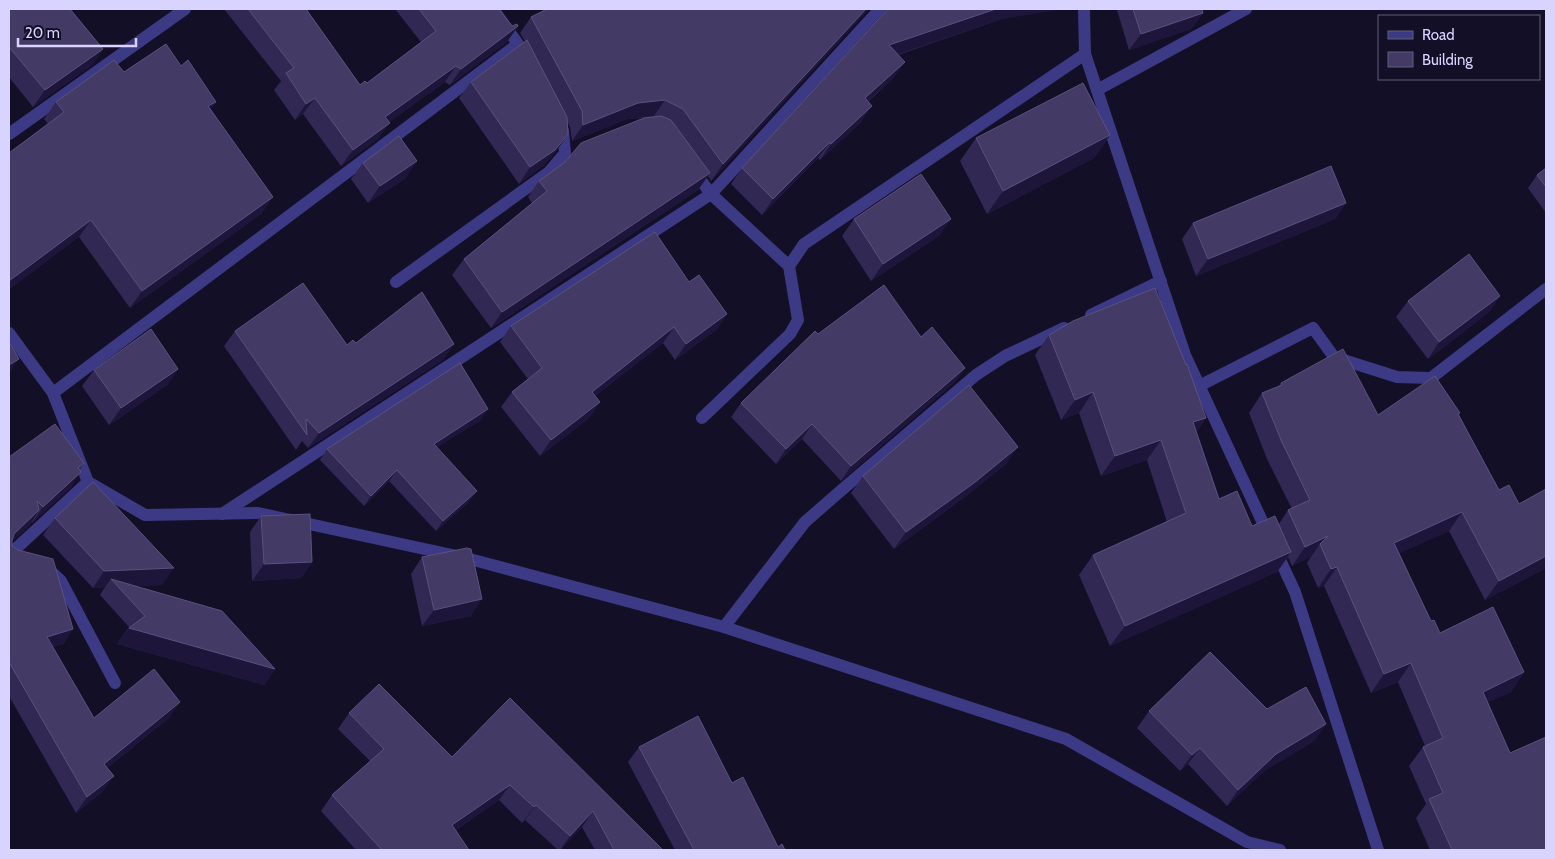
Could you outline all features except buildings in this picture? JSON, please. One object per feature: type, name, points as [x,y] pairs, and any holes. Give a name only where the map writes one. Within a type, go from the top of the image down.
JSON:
[{"type":"street","points":[[9,134],[185,9]]},
{"type":"street","points":[[53,393],[520,49],[493,9]]},
{"type":"street","points":[[221,514],[711,194],[880,9]]},
{"type":"street","points":[[1084,9],[1086,54],[1185,354],[1295,592],[1378,850]]},
{"type":"street","points":[[1098,90],[1246,9]]},
{"type":"street","points":[[789,266],[804,244],[1086,54]]},
{"type":"street","points":[[396,282],[549,172],[570,152],[563,131],[554,114]]},
{"type":"street","points":[[686,159],[711,194],[789,266],[798,320],[790,334],[702,418]]},
{"type":"street","points":[[724,627],[805,522],[976,375],[1006,356],[1161,281]]},
{"type":"street","points":[[1199,386],[1313,328],[1334,357],[1397,377],[1431,378],[1546,290]]},
{"type":"street","points":[[9,332],[53,393],[88,482],[145,515],[258,513],[466,558],[724,627],[1066,739],[1247,842],[1280,850]]},
{"type":"street","points":[[12,558],[88,482]]},
{"type":"street","points":[[36,564],[46,566],[61,581],[115,683]]}]
